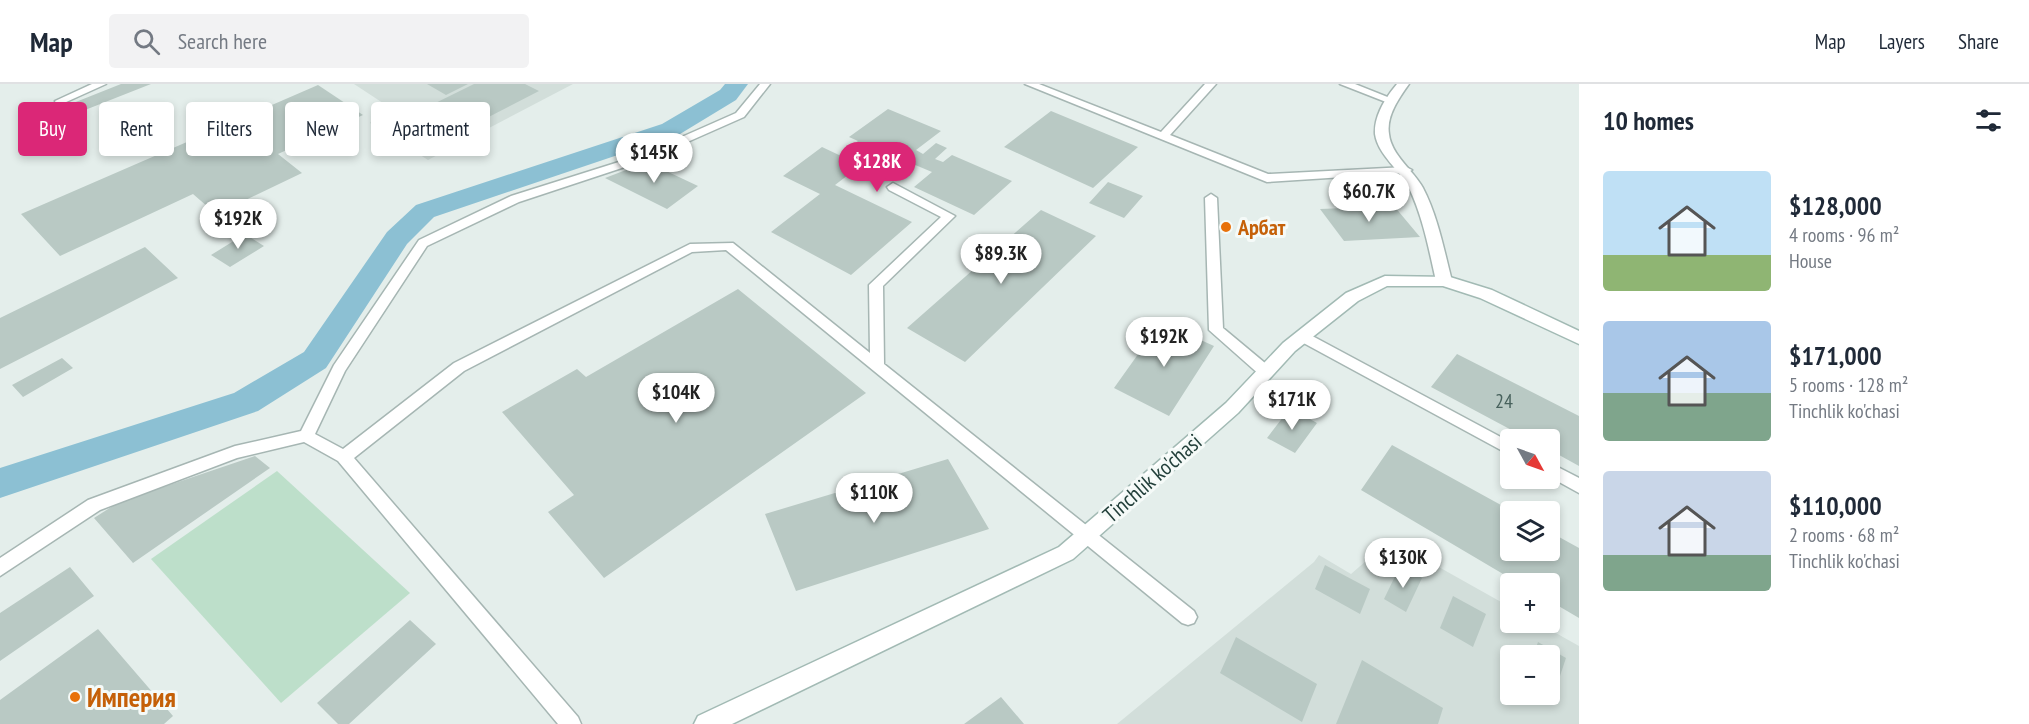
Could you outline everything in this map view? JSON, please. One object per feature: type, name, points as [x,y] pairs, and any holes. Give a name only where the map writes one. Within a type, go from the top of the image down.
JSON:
[{"type":"street","points":[[1403,84],[1390,100],[1382,133],[1387,147],[1406,170],[1416,189],[1428,221],[1444,281]]},
{"type":"street","name":"Tinchlik ko'chasi","points":[[706,724],[1066,552],[1232,408],[1289,347],[1352,297],[1385,281],[1444,281],[1486,294],[1579,338]]},
{"type":"lane","points":[[60,100],[101,84]]},
{"type":"lane","points":[[306,436],[339,369],[423,243],[515,199],[645,157],[740,115],[765,84]]},
{"type":"lane","points":[[1030,84],[1267,178],[1406,170]]},
{"type":"lane","points":[[1163,136],[1211,84]]},
{"type":"lane","points":[[1345,84],[1390,100]]},
{"type":"lane","points":[[877,366],[876,285],[949,216],[893,187]]},
{"type":"lane","points":[[1211,198],[1216,330],[1266,372]]},
{"type":"lane","points":[[344,457],[459,367],[690,248],[729,246],[1188,617]]},
{"type":"lane","points":[[1303,336],[1500,444]]},
{"type":"lane","points":[[0,568],[94,505],[235,452],[306,436],[344,457],[571,724]]},
{"type":"lane","points":[[1560,476],[1579,486]]},
{"type":"shaded area","points":[[354,84],[573,84],[490,128],[490,102],[381,102]]},
{"type":"shaded area","points":[[422,156],[436,156],[428,160]]},
{"type":"shaded area","points":[[1396,543],[1500,601],[1500,633],[1556,633],[1579,646],[1579,724],[1117,724],[1314,562],[1319,555],[1351,574],[1374,554],[1387,561]]},
{"type":"green space","points":[[277,471],[410,593],[281,703],[151,559]]},
{"type":"building","points":[[121,84],[151,84],[105,102],[99,102],[99,104],[87,109],[87,102],[76,102]]},
{"type":"building","points":[[427,84],[468,84],[446,95]]},
{"type":"building","points":[[474,84],[525,84],[539,91],[490,116],[490,102],[437,102]]},
{"type":"building","points":[[318,85],[344,102],[285,102],[285,151],[278,154],[302,173],[216,214],[193,194],[60,256],[21,214],[155,156],[174,156],[174,148],[186,142],[186,156],[273,156],[273,105]]},
{"type":"building","points":[[888,109],[941,131],[916,150],[923,154],[936,143],[947,148],[935,159],[943,162],[952,155],[1012,181],[974,215],[914,187],[932,172],[870,146],[851,161],[861,165],[835,185],[912,222],[851,275],[771,232],[820,194],[783,176],[822,147],[839,155],[858,141],[849,137]]},
{"type":"building","points":[[1051,111],[1138,147],[1093,188],[1004,147]]},
{"type":"building","points":[[647,162],[698,186],[667,209],[605,178]]},
{"type":"building","points":[[1108,182],[1143,196],[1124,218],[1089,203]]},
{"type":"building","points":[[1394,206],[1420,237],[1344,241],[1320,209]]},
{"type":"building","points":[[1041,210],[1096,236],[965,362],[907,328]]},
{"type":"building","points":[[245,234],[264,246],[230,267],[211,255]]},
{"type":"building","points":[[145,247],[178,278],[0,369],[0,318]]},
{"type":"building","points":[[738,289],[866,393],[604,578],[548,512],[574,495],[502,412],[577,369],[586,377]]},
{"type":"building","points":[[1161,322],[1214,346],[1169,416],[1114,388]]},
{"type":"building","points":[[1457,354],[1579,416],[1579,466],[1560,456],[1560,429],[1509,429],[1431,387]]},
{"type":"building","points":[[62,358],[73,368],[23,397],[12,385]]},
{"type":"building","points":[[1290,408],[1317,423],[1295,453],[1267,438]]},
{"type":"building","points":[[1392,445],[1500,504],[1500,561],[1560,561],[1560,538],[1579,548],[1579,618],[1560,607],[1560,573],[1501,573],[1361,490]]},
{"type":"building","points":[[255,456],[270,468],[133,563],[94,518],[119,502]]},
{"type":"building","points":[[948,459],[989,529],[796,591],[765,514]]},
{"type":"building","points":[[1325,565],[1370,589],[1360,614],[1315,589]]},
{"type":"building","points":[[1400,566],[1422,578],[1406,612],[1384,599]]},
{"type":"building","points":[[70,567],[94,596],[0,661],[0,613]]},
{"type":"building","points":[[1453,596],[1486,614],[1473,647],[1440,628]]},
{"type":"building","points":[[410,620],[436,644],[349,724],[338,724],[317,703]]},
{"type":"building","points":[[98,629],[173,716],[164,724],[0,724],[0,700]]},
{"type":"building","points":[[1236,637],[1317,684],[1302,722],[1220,673]]},
{"type":"building","points":[[1560,655],[1566,658],[1560,676]]},
{"type":"building","points":[[1362,660],[1443,708],[1438,724],[1336,724]]},
{"type":"building","points":[[1001,697],[1024,724],[964,724]]},
{"type":"waterway","points":[[0,483],[246,402],[315,360],[397,238],[425,211],[671,129],[728,95],[737,84]]},
{"type":"place","name":"Арбат","points":[[1226,227]]},
{"type":"place","name":"Империя","points":[[75,697]]}]
